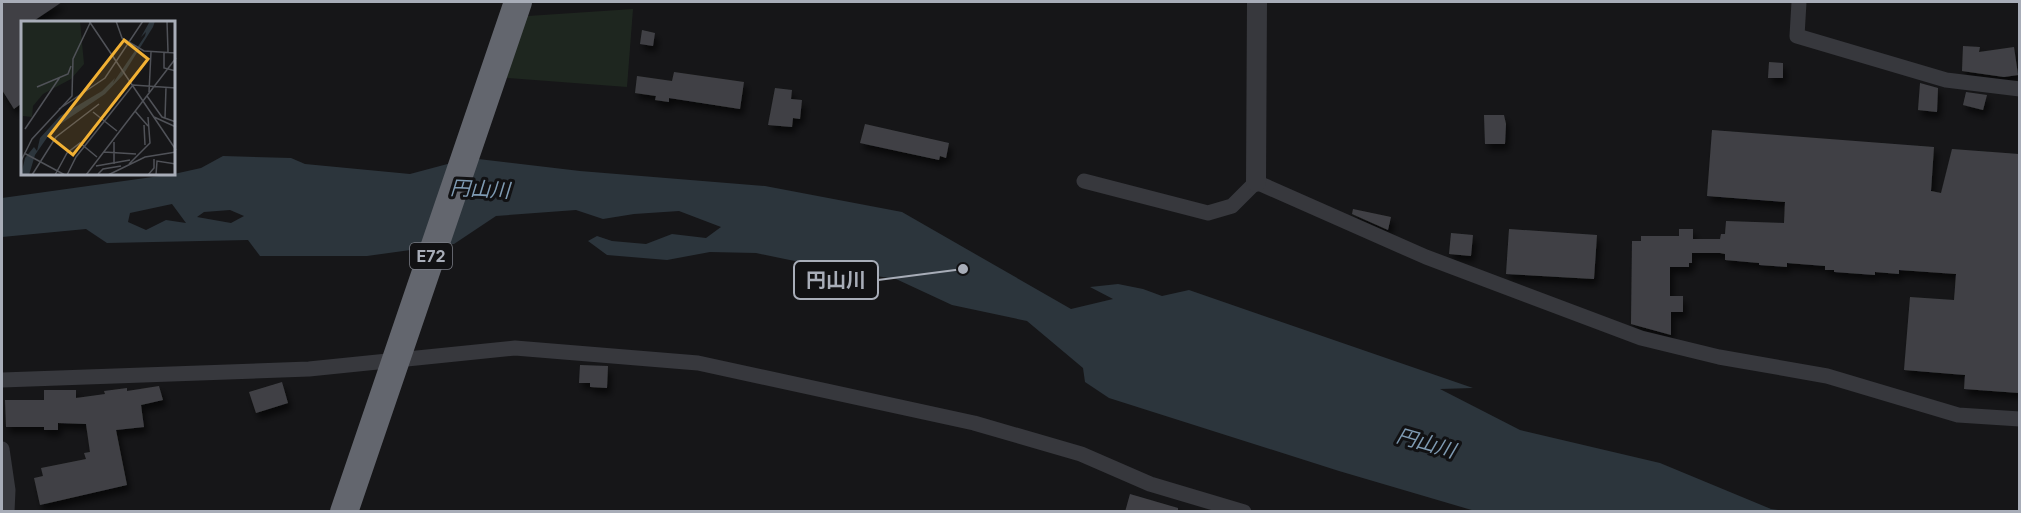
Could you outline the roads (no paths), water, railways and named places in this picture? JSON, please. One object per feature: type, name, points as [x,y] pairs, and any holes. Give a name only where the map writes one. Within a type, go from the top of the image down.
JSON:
[{"type":"highway","name":"E72","points":[[344,512],[518,2]]},
{"type":"street","points":[[1084,180],[1208,213],[1232,206],[1256,182],[1257,2]]},
{"type":"street","points":[[1799,2],[1797,36],[1946,80],[2019,89]]},
{"type":"street","points":[[1256,182],[1426,257],[1641,338],[1719,357],[1827,376],[1958,415],[2019,419]]},
{"type":"street","points":[[2,380],[309,369],[515,348],[698,363],[974,423],[1081,454],[1150,484],[1244,512]]},
{"type":"street","points":[[2,449],[8,490],[7,512]]},
{"type":"water","points":[[223,156],[291,158],[305,164],[410,174],[470,158],[580,171],[765,186],[902,212],[1071,309],[1113,299],[1090,287],[1118,284],[1162,296],[1189,290],[1473,388],[1440,389],[1520,430],[1660,463],[1771,509],[1785,511],[1475,511],[1339,471],[1109,398],[1085,382],[1083,368],[1027,321],[952,305],[896,279],[843,271],[756,253],[710,252],[667,260],[607,255],[588,241],[597,236],[612,241],[646,244],[672,234],[706,238],[721,227],[679,211],[603,219],[576,210],[496,216],[454,244],[367,256],[260,256],[248,240],[107,243],[86,229],[2,237],[2,198],[160,176],[176,176],[176,174],[201,168]],"holes":[[[172,204],[186,223],[166,220],[146,230],[128,222],[130,213]],[[230,210],[244,216],[231,223],[197,217],[204,212]]]},
{"type":"place","name":"円山川","points":[[963,269]]}]
